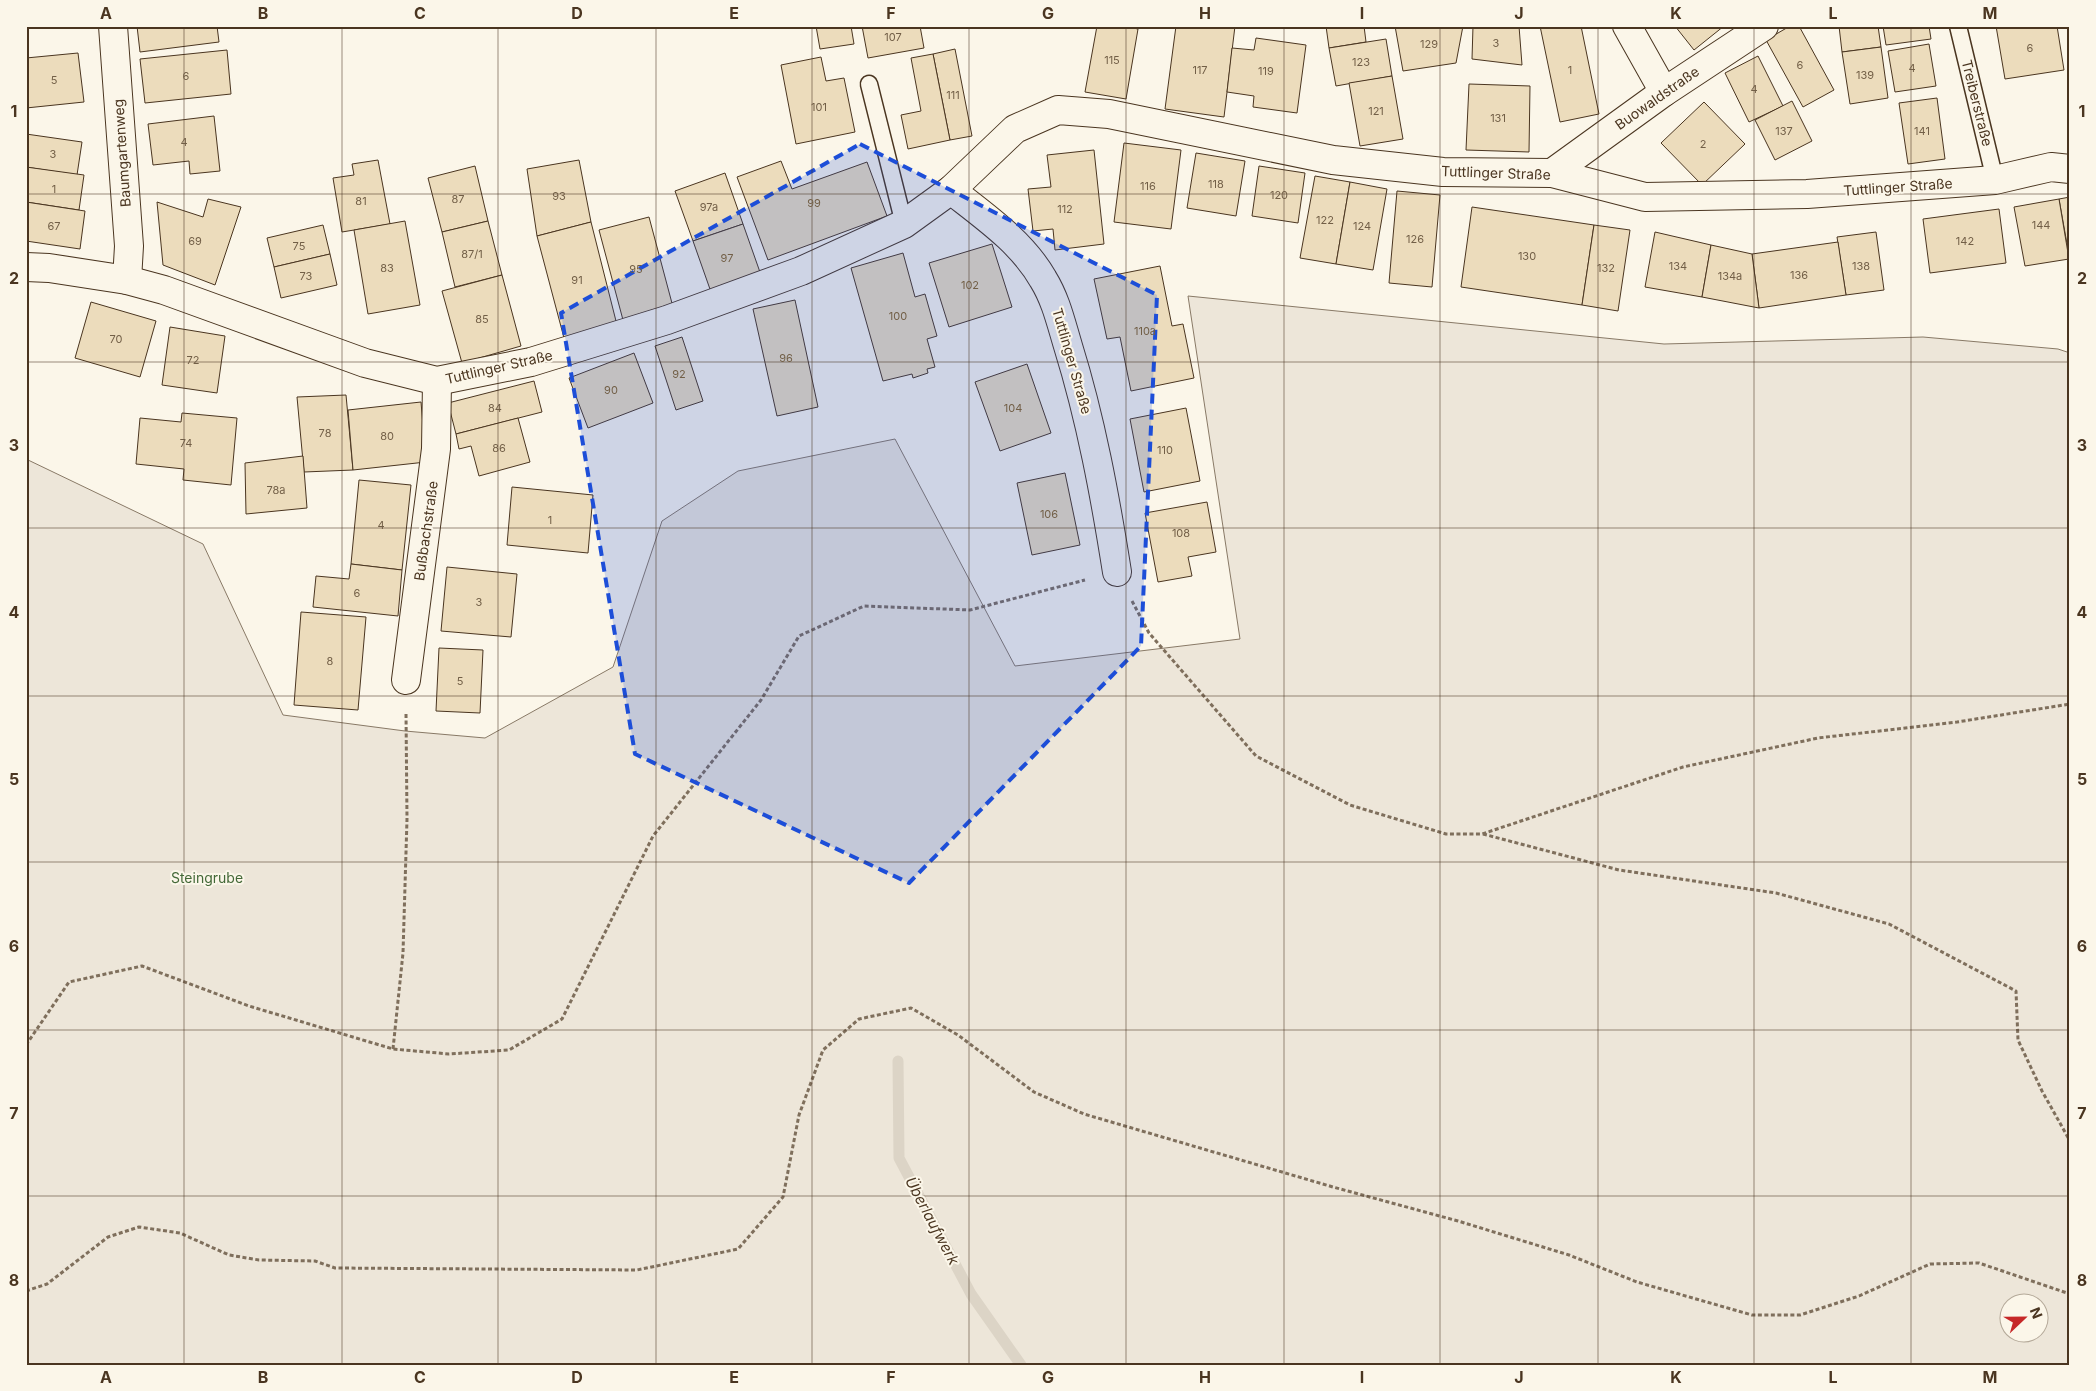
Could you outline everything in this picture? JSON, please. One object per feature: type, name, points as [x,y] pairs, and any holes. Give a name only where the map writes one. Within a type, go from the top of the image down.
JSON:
[{"type":"street","name":"Baumgartenweg","points":[[113,26],[129,246],[127,280]]},
{"type":"street","points":[[1627,26],[1664,92]]},
{"type":"street","name":"Buowaldstraße","points":[[1552,173],[1664,92],[1764,26]]},
{"type":"street","name":"Tuttlinger Straße","points":[[26,267],[49,268],[127,280],[164,290],[365,363],[437,381],[531,362],[667,320],[801,271],[904,224],[951,190],[1015,130],[1058,110],[1109,114],[1333,160],[1443,172],[1552,173],[1645,197],[1808,194],[1996,180],[2051,167],[2070,169]]},
{"type":"street","name":"Tuttlinger Straße","points":[[951,190],[998,228],[1024,254],[1043,278],[1054,300],[1084,395],[1117,572]]},
{"type":"street","name":"Bußbachstraße","points":[[406,680],[436,449],[437,381]]},
{"type":"lane","name":"Treiberstraße","points":[[1958,26],[1996,180]]},
{"type":"lane","points":[[869,84],[904,224]]},
{"type":"path","points":[[26,1045],[69,982],[142,966],[249,1006],[393,1049],[449,1054],[509,1050],[562,1019],[653,836],[761,700],[799,636],[864,606],[970,610],[1117,572],[1149,633],[1256,756],[1350,805],[1446,834],[1482,834],[1619,870],[1776,893],[1889,924],[2016,991],[2018,1040],[2042,1091],[2070,1141]]},
{"type":"path","points":[[393,1049],[403,953],[407,819],[406,680]]},
{"type":"path","points":[[1482,834],[1692,764],[1818,738],[1957,722],[2070,704]]},
{"type":"path","points":[[26,1291],[47,1284],[108,1237],[139,1226],[180,1234],[229,1255],[259,1260],[315,1261],[335,1268],[637,1270],[738,1249],[783,1197],[799,1115],[823,1050],[859,1019],[911,1008],[958,1035],[1034,1092],[1084,1114],[1324,1185],[1458,1221],[1569,1255],[1637,1282],[1752,1315],[1800,1315],[1859,1296],[1930,1264],[1979,1263],[2070,1294]]},
{"type":"highlighted area","points":[[860,144],[1157,295],[1141,646],[909,883],[635,754],[561,313]]},
{"type":"green space","name":"Steingrube","points":[[1188,296],[1664,344],[1923,337],[2058,349],[2070,353],[2070,1365],[26,1365],[26,459],[203,544],[283,715],[405,731],[485,738],[613,667],[662,521],[738,471],[895,439],[1015,666],[1240,639]]},
{"type":"building","points":[[137,26],[217,26],[219,42],[140,52]]},
{"type":"building","points":[[816,26],[851,26],[854,44],[820,49]]},
{"type":"building","points":[[862,26],[920,26],[924,48],[868,58]]},
{"type":"building","points":[[1097,26],[1123,26],[1138,29],[1126,99],[1085,92]]},
{"type":"building","points":[[1176,26],[1235,26],[1224,117],[1165,109]]},
{"type":"building","points":[[1326,26],[1364,26],[1366,42],[1329,48]]},
{"type":"building","points":[[1395,26],[1463,26],[1456,63],[1403,71]]},
{"type":"building","points":[[1473,26],[1519,26],[1522,65],[1472,59]]},
{"type":"building","points":[[1540,26],[1581,26],[1599,114],[1560,122]]},
{"type":"building","points":[[1675,26],[1724,26],[1694,50]]},
{"type":"building","points":[[1790,26],[1799,26],[1834,90],[1803,107],[1766,40]]},
{"type":"building","points":[[1839,26],[1878,26],[1881,47],[1842,52]]},
{"type":"building","points":[[1883,26],[1929,26],[1931,39],[1886,45]]},
{"type":"building","points":[[1996,26],[2057,26],[2064,70],[2005,79]]},
{"type":"building","points":[[1256,38],[1306,45],[1297,113],[1253,107],[1254,96],[1227,92],[1232,48],[1254,50]]},
{"type":"building","points":[[1386,39],[1392,76],[1336,86],[1329,48]]},
{"type":"building","points":[[1929,44],[1936,86],[1895,92],[1888,51]]},
{"type":"building","points":[[1881,47],[1888,98],[1850,104],[1842,52]]},
{"type":"building","points":[[955,49],[972,136],[950,140],[933,54]]},
{"type":"building","points":[[227,50],[231,94],[145,103],[140,59]]},
{"type":"building","points":[[78,53],[84,102],[26,108],[26,58]]},
{"type":"building","points":[[933,54],[950,140],[908,149],[901,115],[921,111],[911,58]]},
{"type":"building","points":[[1758,56],[1783,106],[1749,122],[1725,73]]},
{"type":"building","points":[[821,57],[826,81],[844,78],[855,132],[796,144],[781,65]]},
{"type":"building","points":[[1392,76],[1403,139],[1360,146],[1349,83]]},
{"type":"building","points":[[1469,84],[1530,86],[1529,152],[1466,150]]},
{"type":"building","points":[[1937,98],[1945,159],[1908,164],[1899,103]]},
{"type":"building","points":[[1792,101],[1812,141],[1775,160],[1755,120]]},
{"type":"building","points":[[1704,102],[1745,144],[1702,185],[1661,143]]},
{"type":"building","points":[[214,116],[220,171],[190,174],[189,161],[153,165],[148,124]]},
{"type":"building","points":[[26,134],[82,142],[77,175],[26,167]]},
{"type":"building","points":[[1124,143],[1181,150],[1171,229],[1114,222]]},
{"type":"building","points":[[1094,150],[1104,244],[1055,250],[1053,229],[1033,231],[1028,189],[1051,187],[1047,155]]},
{"type":"building","points":[[1196,153],[1245,161],[1236,216],[1187,208]]},
{"type":"building","points":[[378,160],[390,224],[342,232],[333,178],[354,175],[352,164]]},
{"type":"building","points":[[579,160],[591,222],[537,236],[527,169]]},
{"type":"building","points":[[781,161],[792,189],[867,162],[887,216],[768,260],[737,177]]},
{"type":"building","points":[[475,166],[488,221],[442,232],[428,178]]},
{"type":"building","points":[[1259,166],[1305,173],[1298,223],[1252,216]]},
{"type":"building","points":[[26,167],[84,175],[79,210],[26,202]]},
{"type":"building","points":[[725,173],[743,224],[693,241],[675,191]]},
{"type":"building","points":[[1315,176],[1350,182],[1336,264],[1300,258]]},
{"type":"building","points":[[1350,182],[1387,189],[1373,270],[1336,264]]},
{"type":"building","points":[[1397,191],[1440,195],[1432,287],[1389,283]]},
{"type":"building","points":[[2070,197],[2070,243],[2067,244],[2059,199]]},
{"type":"building","points":[[208,199],[241,207],[215,285],[163,265],[157,202],[203,217]]},
{"type":"building","points":[[2059,199],[2069,259],[2025,266],[2014,207]]},
{"type":"building","points":[[26,202],[85,211],[80,249],[26,241]]},
{"type":"building","points":[[1472,207],[1594,225],[1582,305],[1461,287]]},
{"type":"building","points":[[1999,209],[2006,263],[1930,273],[1923,219]]},
{"type":"building","points":[[649,217],[673,307],[623,320],[599,230]]},
{"type":"building","points":[[405,221],[420,305],[368,314],[354,230]]},
{"type":"building","points":[[488,221],[502,275],[455,287],[442,232]]},
{"type":"building","points":[[591,222],[617,325],[564,338],[537,236]]},
{"type":"building","points":[[743,224],[761,275],[711,292],[693,241]]},
{"type":"building","points":[[323,225],[330,254],[274,267],[267,238]]},
{"type":"building","points":[[1594,225],[1630,230],[1618,311],[1582,305]]},
{"type":"building","points":[[1655,232],[1711,245],[1702,297],[1645,287]]},
{"type":"building","points":[[1876,232],[1884,290],[1846,295],[1837,237]]},
{"type":"building","points":[[1838,242],[1846,295],[1759,308],[1752,254]]},
{"type":"building","points":[[992,244],[1012,307],[949,327],[929,263]]},
{"type":"building","points":[[1711,245],[1752,254],[1759,308],[1702,297]]},
{"type":"building","points":[[903,253],[915,297],[925,294],[937,336],[927,339],[935,367],[927,369],[928,373],[913,378],[912,374],[883,381],[851,268]]},
{"type":"building","points":[[330,254],[337,285],[281,298],[274,267]]},
{"type":"building","points":[[1160,266],[1172,326],[1183,324],[1194,378],[1131,391],[1120,337],[1107,339],[1094,279]]},
{"type":"building","points":[[502,275],[521,346],[462,363],[442,291]]},
{"type":"building","points":[[795,300],[818,407],[777,416],[753,309]]},
{"type":"building","points":[[91,302],[156,321],[140,377],[75,358]]},
{"type":"building","points":[[170,327],[225,336],[217,393],[162,385]]},
{"type":"building","points":[[682,337],[703,401],[676,410],[655,346]]},
{"type":"building","points":[[634,353],[653,403],[588,428],[569,378]]},
{"type":"building","points":[[1027,364],[1051,433],[1000,451],[975,382]]},
{"type":"building","points":[[534,381],[542,412],[456,434],[448,403]]},
{"type":"building","points":[[346,395],[353,470],[304,472],[297,397]]},
{"type":"building","points":[[421,402],[426,462],[353,470],[348,410]]},
{"type":"building","points":[[1186,408],[1200,481],[1144,492],[1130,419]]},
{"type":"building","points":[[182,413],[237,418],[231,485],[183,480],[184,469],[136,464],[140,418],[181,422]]},
{"type":"building","points":[[518,418],[530,462],[479,476],[471,446],[459,449],[456,434]]},
{"type":"building","points":[[303,456],[307,508],[246,514],[245,463]]},
{"type":"building","points":[[1065,473],[1080,545],[1032,555],[1017,483]]},
{"type":"building","points":[[359,480],[411,485],[402,570],[351,564]]},
{"type":"building","points":[[512,487],[593,495],[588,553],[507,545]]},
{"type":"building","points":[[1207,502],[1216,552],[1188,557],[1192,576],[1158,582],[1145,513]]},
{"type":"building","points":[[351,564],[402,570],[398,616],[313,607],[316,576],[349,579]]},
{"type":"building","points":[[447,567],[517,574],[511,637],[441,631]]},
{"type":"building","points":[[301,612],[366,617],[358,710],[294,705]]},
{"type":"building","points":[[439,648],[483,650],[480,713],[436,711]]},
{"type":"waterway","name":"Überlaufwerk","points":[[898,1061],[899,1158],[971,1294],[1021,1365]]}]
